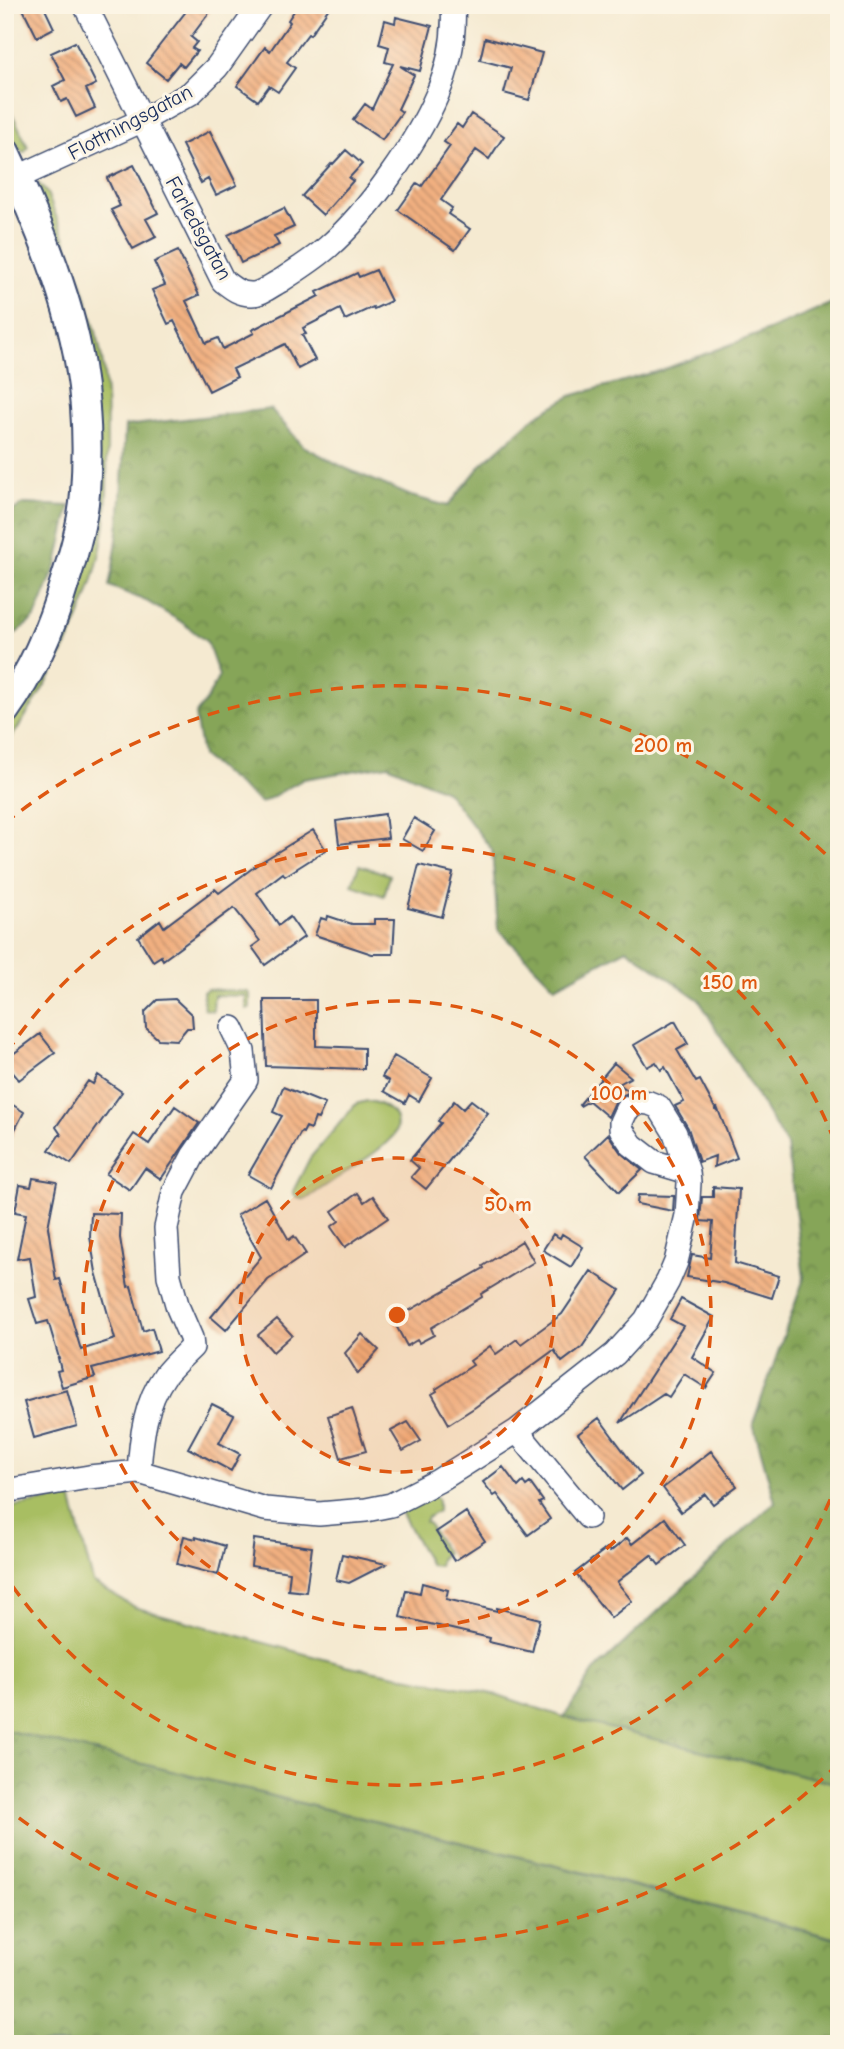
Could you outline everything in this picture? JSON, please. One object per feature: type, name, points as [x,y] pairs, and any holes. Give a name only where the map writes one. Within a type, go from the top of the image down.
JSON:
[{"type":"street","name":"Farledsgatan","points":[[85,5],[223,281],[238,292],[254,295],[302,267],[329,246],[386,180],[425,119],[438,93],[451,46],[453,5]]},
{"type":"street","name":"Flottningsgatan","points":[[11,181],[141,121],[191,93],[228,54],[261,5]]},
{"type":"street","points":[[5,152],[11,181],[69,315],[80,365],[87,443],[85,496],[74,552],[57,608],[31,667],[5,710]]},
{"type":"street","points":[[139,1472],[141,1441],[148,1408],[167,1373],[192,1347],[169,1276],[166,1228],[168,1211],[174,1192],[193,1156],[246,1080],[243,1051],[232,1028]]},
{"type":"street","points":[[5,1491],[89,1476],[139,1472],[265,1509],[318,1514],[353,1512],[391,1505],[438,1481],[517,1431],[631,1339],[646,1320],[677,1262],[687,1215],[688,1172]]},
{"type":"street","points":[[517,1431],[588,1517]]},
{"type":"green space","points":[[5,99],[28,147],[24,153],[9,136]]},
{"type":"green space","points":[[38,183],[47,193],[69,249],[99,344],[106,397],[106,510],[98,559],[80,616],[53,671],[5,747],[5,731],[25,701],[96,482],[35,193]]},
{"type":"green space","points":[[839,300],[839,1784],[564,1717],[594,1671],[775,1502],[753,1423],[804,1278],[787,1146],[699,1000],[627,949],[555,987],[498,929],[492,850],[446,791],[388,765],[304,779],[261,803],[202,756],[195,715],[219,676],[207,642],[183,623],[146,601],[109,586],[119,526],[125,426],[271,409],[303,446],[345,468],[411,496],[448,506],[482,464],[536,416],[571,396],[662,370],[759,334]]},
{"type":"green space","points":[[24,504],[70,506],[57,564],[35,618],[5,642],[5,515]]},
{"type":"green space","points":[[359,865],[390,875],[384,896],[352,885]]},
{"type":"green space","points":[[207,989],[248,992],[250,1008],[246,1009],[246,996],[214,995],[213,1011],[204,1009],[203,992]]},
{"type":"green space","points":[[367,1101],[380,1105],[395,1116],[395,1133],[390,1140],[307,1199],[296,1197],[293,1191],[310,1158],[356,1104]]},
{"type":"green space","points":[[431,1491],[438,1501],[438,1511],[425,1522],[446,1553],[440,1559],[439,1566],[430,1565],[400,1510]]},
{"type":"green space","points":[[71,1497],[93,1582],[134,1607],[345,1665],[498,1695],[564,1717],[839,1784],[839,1939],[591,1874],[5,1730],[5,1508]]},
{"type":"green space","points":[[5,1730],[591,1875],[839,1940],[839,2044],[5,2044]]},
{"type":"building","points":[[21,5],[43,5],[54,28],[37,37]]},
{"type":"building","points":[[191,5],[215,5],[191,37],[197,42],[192,48],[197,51],[184,67],[179,63],[166,79],[146,63]]},
{"type":"building","points":[[298,5],[331,5],[287,62],[295,68],[278,92],[269,86],[258,101],[237,86],[265,47],[270,51]]},
{"type":"building","points":[[396,17],[432,26],[420,71],[400,66],[414,75],[398,109],[402,112],[382,140],[353,120],[365,104],[372,109],[393,64],[385,62],[389,47],[379,44],[385,20],[395,23]]},
{"type":"building","points":[[485,38],[542,53],[529,100],[504,93],[511,68],[480,60]]},
{"type":"building","points":[[75,42],[96,84],[86,89],[95,108],[76,117],[67,99],[61,102],[53,86],[65,80],[51,53]]},
{"type":"building","points":[[471,114],[504,136],[489,159],[476,150],[441,200],[452,208],[448,214],[470,229],[455,250],[398,210],[417,183],[422,186],[450,146],[444,142],[457,124],[462,128]]},
{"type":"building","points":[[210,131],[237,185],[216,195],[208,179],[201,183],[182,145]]},
{"type":"building","points":[[346,150],[362,164],[349,178],[353,181],[323,215],[302,196]]},
{"type":"building","points":[[134,165],[158,213],[146,219],[156,237],[133,249],[111,210],[120,206],[107,178]]},
{"type":"building","points":[[284,208],[294,227],[274,236],[279,245],[241,263],[228,235]]},
{"type":"building","points":[[178,251],[199,295],[186,301],[206,343],[218,338],[223,349],[254,333],[252,330],[319,296],[317,292],[357,273],[359,277],[376,270],[391,301],[345,320],[340,309],[303,328],[306,334],[302,335],[315,360],[298,369],[285,344],[233,369],[237,377],[209,391],[174,321],[168,324],[152,290],[165,285],[154,262]]},
{"type":"building","points":[[385,814],[388,838],[339,844],[336,821]]},
{"type":"building","points":[[414,818],[435,831],[423,851],[402,839]]},
{"type":"building","points":[[313,830],[326,850],[285,876],[283,873],[257,893],[279,925],[290,917],[304,937],[265,965],[252,947],[260,941],[234,908],[163,960],[161,956],[153,961],[138,937],[160,920],[164,927],[215,889],[219,893],[258,864]]},
{"type":"building","points":[[419,865],[453,873],[442,917],[408,908]]},
{"type":"building","points":[[328,916],[352,924],[374,924],[374,919],[395,919],[393,954],[372,954],[315,935],[321,918],[327,920]]},
{"type":"building","points":[[175,999],[192,1015],[193,1028],[187,1028],[177,1040],[158,1039],[146,1028],[145,1012],[157,1000]]},
{"type":"building","points":[[264,1000],[316,1000],[316,1046],[364,1048],[364,1069],[266,1066]]},
{"type":"building","points":[[675,1021],[688,1044],[677,1050],[696,1082],[700,1080],[717,1112],[717,1107],[737,1158],[714,1167],[715,1156],[699,1162],[688,1128],[675,1106],[684,1102],[665,1067],[661,1070],[656,1062],[647,1067],[634,1045]]},
{"type":"building","points":[[40,1034],[55,1053],[19,1080],[5,1060]]},
{"type":"building","points":[[394,1056],[432,1078],[419,1101],[409,1095],[405,1103],[384,1091],[389,1081],[382,1077]]},
{"type":"building","points":[[614,1063],[631,1077],[619,1084],[630,1092],[615,1102],[608,1117],[589,1101],[580,1106],[579,1105]]},
{"type":"building","points":[[98,1075],[122,1092],[71,1164],[49,1150],[60,1134],[62,1136],[56,1127],[88,1081],[93,1084]]},
{"type":"building","points":[[283,1087],[325,1104],[311,1129],[306,1127],[303,1133],[301,1132],[271,1188],[248,1175],[282,1116],[273,1112]]},
{"type":"building","points":[[5,1100],[24,1112],[5,1149]]},
{"type":"building","points":[[471,1100],[488,1113],[426,1189],[411,1177],[419,1168],[410,1160],[441,1123],[438,1121],[454,1101],[463,1109]]},
{"type":"building","points":[[175,1106],[199,1123],[161,1179],[145,1168],[130,1190],[106,1174],[134,1134],[149,1144]]},
{"type":"building","points":[[608,1134],[621,1153],[642,1170],[619,1192],[585,1156]]},
{"type":"building","points":[[33,1178],[57,1182],[48,1227],[56,1280],[60,1279],[81,1350],[115,1339],[96,1272],[90,1237],[91,1213],[121,1214],[120,1238],[128,1287],[131,1286],[143,1331],[152,1328],[159,1351],[92,1369],[95,1377],[62,1387],[57,1371],[61,1370],[59,1358],[48,1321],[37,1324],[29,1299],[36,1297],[30,1257],[17,1259],[26,1214],[15,1212],[20,1185],[31,1187]]},
{"type":"building","points":[[713,1187],[739,1189],[735,1263],[779,1276],[772,1298],[724,1283],[687,1277],[692,1255],[710,1258],[713,1222],[700,1221],[702,1197],[713,1197]]},
{"type":"building","points":[[358,1193],[364,1202],[373,1196],[388,1218],[345,1247],[331,1227],[339,1221],[332,1211]]},
{"type":"building","points":[[638,1195],[674,1196],[673,1211],[637,1204]]},
{"type":"building","points":[[265,1198],[289,1240],[294,1236],[306,1254],[268,1280],[226,1330],[211,1317],[261,1257],[237,1215]]},
{"type":"building","points":[[553,1234],[560,1238],[562,1234],[583,1247],[571,1267],[543,1250]]},
{"type":"building","points":[[522,1241],[534,1262],[431,1328],[434,1335],[407,1346],[393,1320],[484,1268],[483,1266]]},
{"type":"building","points":[[591,1271],[620,1290],[582,1347],[562,1362],[554,1350],[449,1424],[432,1394],[436,1389],[473,1365],[470,1361],[490,1346],[496,1354],[517,1339],[521,1344],[562,1314]]},
{"type":"building","points":[[681,1299],[714,1317],[692,1357],[716,1373],[706,1388],[684,1374],[669,1397],[664,1394],[620,1423],[683,1326],[670,1319]]},
{"type":"building","points":[[277,1319],[292,1335],[273,1352],[258,1335]]},
{"type":"building","points":[[362,1334],[379,1350],[358,1374],[345,1353]]},
{"type":"building","points":[[67,1390],[77,1426],[34,1438],[24,1402]]},
{"type":"building","points":[[212,1404],[234,1415],[219,1443],[240,1454],[231,1471],[188,1448]]},
{"type":"building","points":[[352,1408],[366,1451],[341,1458],[328,1416]]},
{"type":"building","points":[[599,1418],[641,1475],[622,1490],[578,1434]]},
{"type":"building","points":[[408,1422],[421,1441],[403,1451],[391,1431]]},
{"type":"building","points":[[711,1451],[737,1486],[713,1504],[705,1494],[681,1512],[663,1488]]},
{"type":"building","points":[[503,1467],[518,1487],[523,1482],[526,1486],[530,1483],[543,1501],[539,1503],[550,1519],[528,1535],[497,1494],[494,1496],[483,1482]]},
{"type":"building","points":[[466,1512],[485,1541],[454,1561],[436,1532]]},
{"type":"building","points":[[665,1518],[685,1545],[659,1565],[651,1555],[617,1582],[632,1601],[611,1618],[575,1573],[607,1548],[610,1552],[627,1538],[632,1544]]},
{"type":"building","points":[[184,1536],[225,1546],[218,1575],[177,1564]]},
{"type":"building","points":[[254,1539],[312,1547],[306,1592],[288,1590],[290,1572],[251,1566]]},
{"type":"building","points":[[342,1554],[386,1564],[349,1583],[336,1580]]},
{"type":"building","points":[[422,1583],[448,1590],[446,1599],[540,1619],[532,1652],[489,1642],[490,1638],[400,1617],[406,1590],[420,1593]]}]
